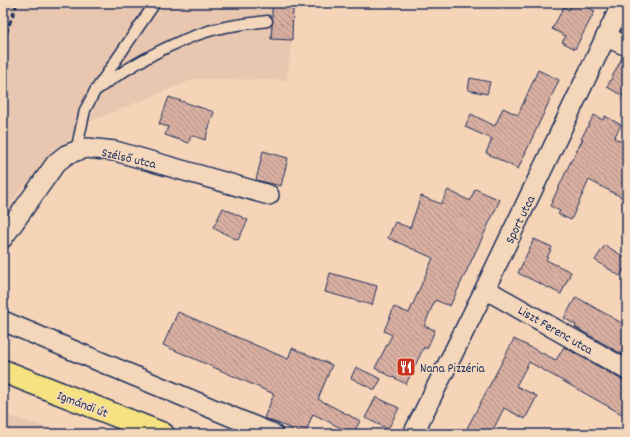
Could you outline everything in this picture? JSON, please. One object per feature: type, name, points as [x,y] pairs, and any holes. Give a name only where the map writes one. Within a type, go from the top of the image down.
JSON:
[{"type":"main road","name":"Igmándi út","points":[[3,372],[163,434]]},
{"type":"main road","points":[[101,410],[122,434]]},
{"type":"street","name":"Sport utca","points":[[413,434],[485,289],[622,3]]},
{"type":"street","points":[[606,36],[627,46]]},
{"type":"street","name":"Szélső utca","points":[[3,238],[49,170],[66,155],[87,148],[115,151],[269,195]]},
{"type":"street","name":"Liszt Ferenc utca","points":[[485,289],[627,370]]},
{"type":"street","points":[[3,321],[273,434]]},
{"type":"lane","points":[[76,151],[85,110],[95,91],[155,3]]},
{"type":"lane","points":[[95,91],[135,64],[190,38],[209,31],[267,21]]},
{"type":"shaded area","points":[[3,3],[296,3],[287,80],[194,79],[91,121],[66,142],[18,193],[3,219]]},
{"type":"shaded area","points":[[3,414],[67,434],[3,434]]},
{"type":"building","points":[[272,3],[293,3],[292,40],[271,39],[273,20]]},
{"type":"building","points":[[573,3],[591,3],[589,8],[595,11],[575,49],[562,42],[566,36],[552,29],[564,7],[569,10]]},
{"type":"building","points":[[623,56],[627,57],[627,98],[607,87]]},
{"type":"building","points":[[538,70],[559,80],[518,169],[486,153],[492,139],[465,127],[471,114],[495,126],[503,108],[518,115]]},
{"type":"building","points":[[470,78],[490,82],[487,94],[468,90]]},
{"type":"building","points":[[169,97],[214,112],[205,140],[191,135],[189,143],[165,135],[168,127],[159,124]]},
{"type":"building","points":[[594,115],[603,120],[605,116],[621,125],[614,138],[627,144],[627,200],[589,180],[571,220],[558,214],[560,211],[550,206],[583,139],[581,139]]},
{"type":"building","points":[[263,151],[288,158],[281,186],[256,180]]},
{"type":"building","points":[[475,189],[500,200],[450,306],[435,300],[424,326],[435,330],[427,349],[424,347],[406,384],[375,368],[392,335],[384,331],[394,307],[409,313],[433,258],[388,238],[395,222],[410,228],[421,196],[441,204],[448,190],[470,201]]},
{"type":"building","points":[[223,208],[248,220],[238,240],[213,228]]},
{"type":"building","points":[[534,239],[552,247],[546,260],[571,272],[561,294],[518,273]]},
{"type":"building","points":[[605,245],[627,259],[627,265],[620,276],[595,260]]},
{"type":"building","points":[[330,273],[377,286],[372,305],[325,292]]},
{"type":"building","points":[[576,297],[627,326],[627,357],[575,327],[576,325],[564,318]]},
{"type":"building","points":[[178,312],[288,359],[292,348],[332,365],[318,399],[360,421],[353,434],[313,414],[305,434],[264,418],[274,394],[163,345]]},
{"type":"building","points":[[514,339],[556,360],[564,347],[622,380],[627,381],[627,417],[529,362],[516,386],[537,396],[525,419],[504,408],[491,434],[464,434]]},
{"type":"building","points":[[356,367],[381,379],[375,390],[351,378]]},
{"type":"building","points":[[376,397],[399,408],[388,429],[365,418]]},
{"type":"railway","points":[[3,7],[4,3]]},
{"type":"railway","points":[[3,42],[17,3]]},
{"type":"place","name":"Nana Pizzéria","points":[[406,367]]}]
